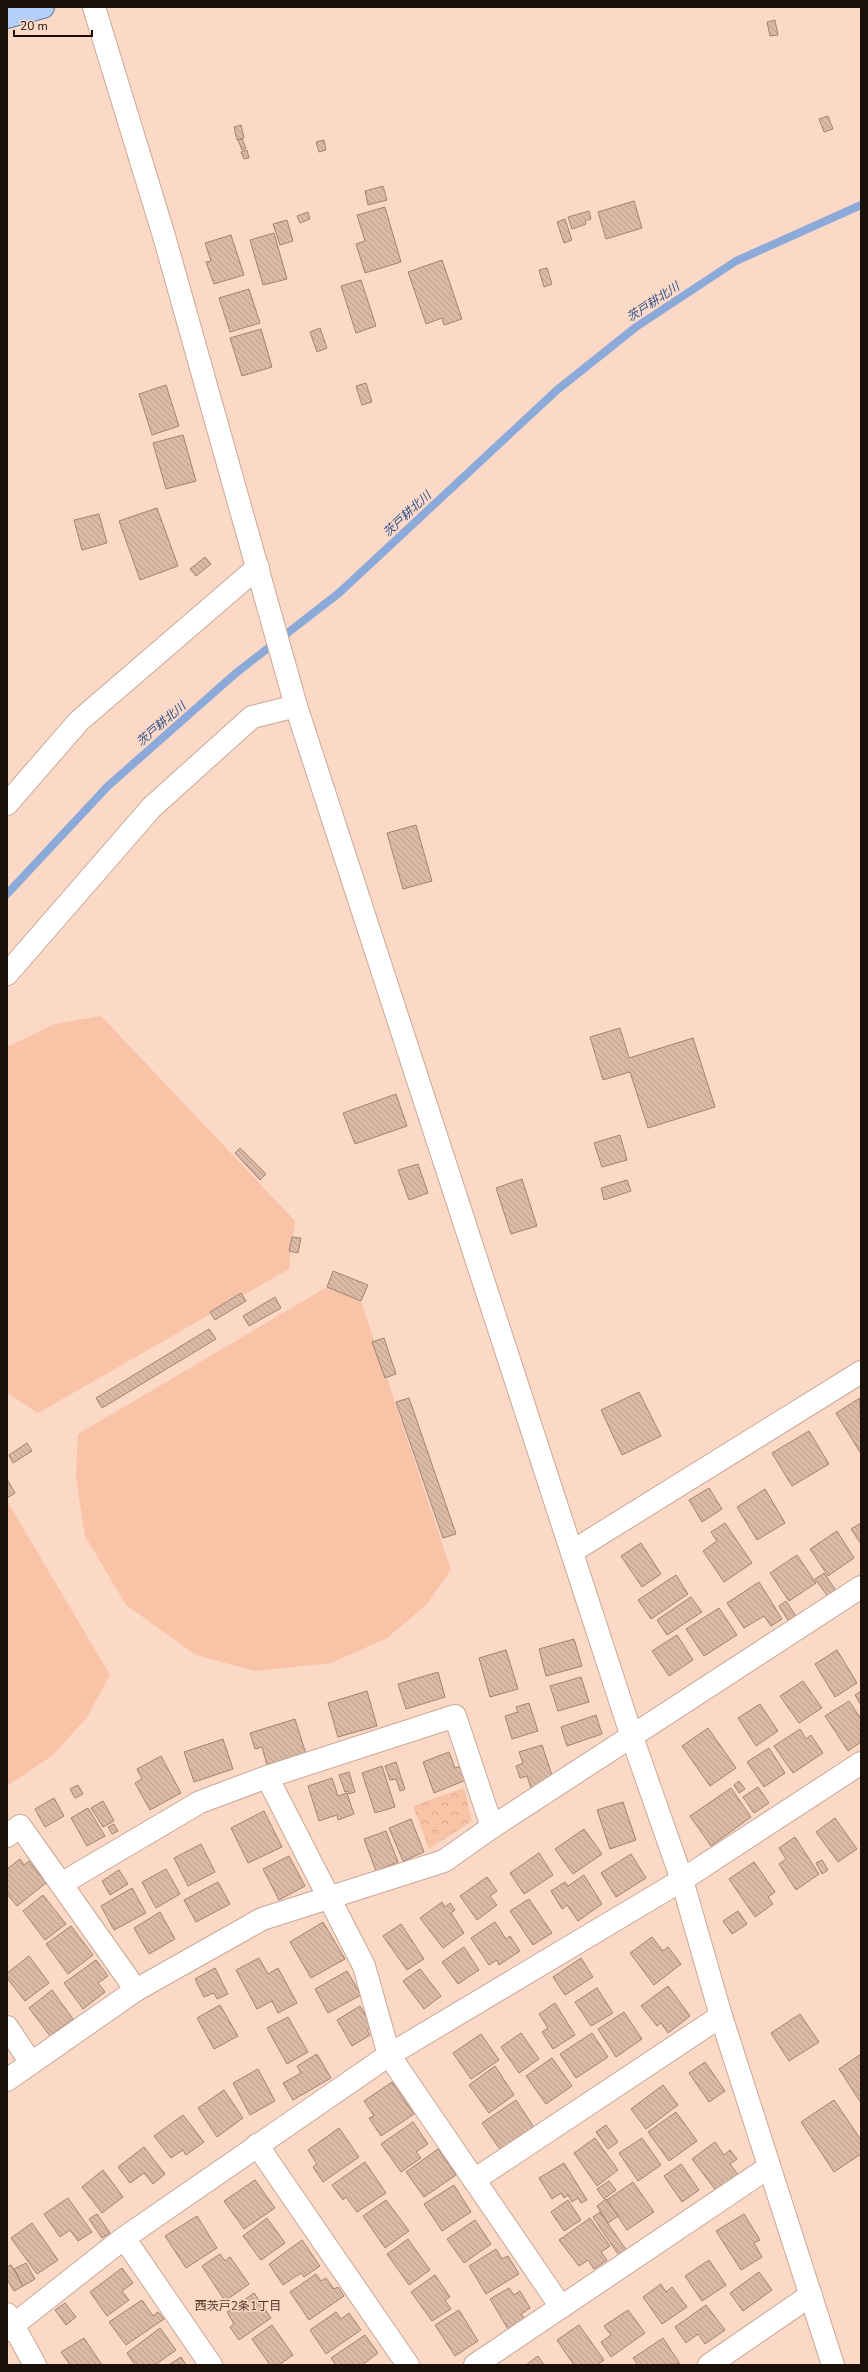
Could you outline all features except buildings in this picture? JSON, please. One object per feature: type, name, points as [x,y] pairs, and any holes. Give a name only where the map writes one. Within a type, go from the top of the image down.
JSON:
[{"type":"main road","points":[[7,17],[43,7]]},
{"type":"street","points":[[94,7],[164,236],[286,665],[296,706],[573,1551],[632,1737],[682,1880],[721,2016],[833,2365]]},
{"type":"street","points":[[7,804],[79,721],[258,567]]},
{"type":"street","points":[[7,974],[158,802],[252,717],[296,706]]},
{"type":"street","points":[[573,1551],[861,1372]]},
{"type":"street","points":[[7,2080],[136,1990],[262,1919],[444,1861],[492,1827],[861,1587]]},
{"type":"street","points":[[61,1884],[200,1802],[267,1777],[455,1716],[492,1827]]},
{"type":"street","points":[[34,2365],[9,2323],[124,2238],[257,2144],[389,2056],[682,1880],[861,1763]]},
{"type":"street","points":[[267,1777],[364,1966],[389,2056],[561,2307]]},
{"type":"street","points":[[7,1836],[20,1826],[136,1990]]},
{"type":"street","points":[[474,2180],[721,2016]]},
{"type":"street","points":[[7,2028],[31,2063]]},
{"type":"street","points":[[257,2144],[408,2365]]},
{"type":"street","points":[[475,2365],[769,2167]]},
{"type":"street","points":[[124,2238],[211,2365]]},
{"type":"street","points":[[709,2365],[811,2295]]},
{"type":"green space","points":[[101,1016],[295,1221],[289,1269],[38,1413],[7,1393],[7,1047],[55,1024]]},
{"type":"green space","points":[[327,1287],[361,1301],[451,1570],[426,1605],[387,1638],[331,1663],[255,1671],[196,1655],[126,1605],[85,1536],[76,1478],[78,1434]]},
{"type":"green space","points":[[7,1501],[110,1675],[87,1717],[53,1755],[7,1786]]},
{"type":"green space","points":[[464,1788],[472,1821],[429,1849],[413,1806]]},
{"type":"waterway","name":"茨戸耕北川","points":[[7,894],[108,786],[236,673],[339,593],[557,390],[636,327],[736,261],[861,205]]},
{"type":"district","name":"西茨戸2条1丁目","points":[[238,2306]]}]
